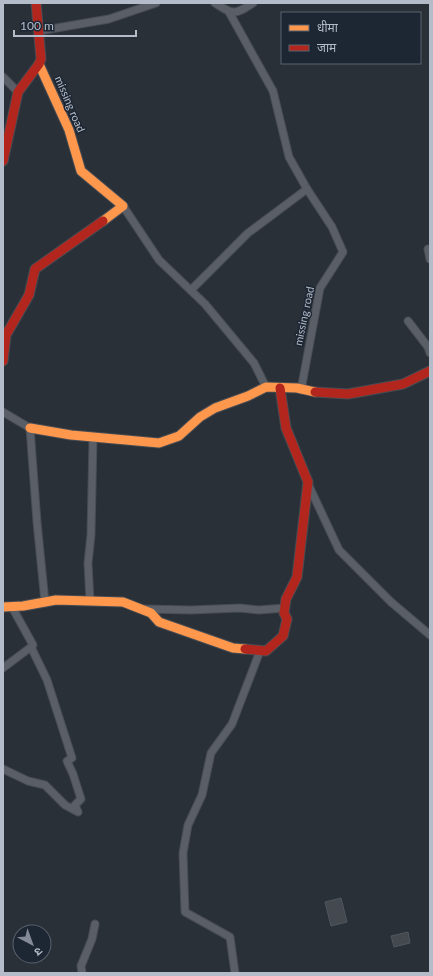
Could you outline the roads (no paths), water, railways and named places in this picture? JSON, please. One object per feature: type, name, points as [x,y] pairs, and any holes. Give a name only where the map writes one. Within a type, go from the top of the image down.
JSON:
[{"type":"street","points":[[3,161],[18,92],[40,64],[41,59],[36,3]]},
{"type":"street","points":[[38,31],[109,19],[156,3]]},
{"type":"street","points":[[215,3],[228,12],[241,11],[253,3]]},
{"type":"street","name":"missing road","points":[[228,12],[273,91],[289,157],[307,189],[332,227],[343,252],[320,288],[301,390]]},
{"type":"street","name":"missing road","points":[[40,64],[70,130],[81,171],[123,206],[159,260],[205,304],[254,363],[266,387]]},
{"type":"street","points":[[3,77],[18,92]]},
{"type":"street","points":[[191,290],[248,234],[307,189]]},
{"type":"street","points":[[3,361],[6,335],[29,295],[35,269],[123,206]]},
{"type":"street","points":[[428,249],[430,259]]},
{"type":"street","points":[[408,321],[428,347],[430,353]]},
{"type":"street","points":[[3,412],[30,428],[93,438],[158,443],[179,436],[200,417],[215,408],[248,396],[266,387],[297,388],[301,390],[323,393],[348,394],[403,384],[430,371]]},
{"type":"street","points":[[280,388],[286,428],[338,550],[391,602],[430,635]]},
{"type":"street","points":[[30,428],[45,602]]},
{"type":"street","points":[[90,601],[88,562],[93,438]]},
{"type":"street","points":[[33,645],[8,607],[56,600],[90,601],[123,602],[144,609],[151,613],[160,622],[233,648],[266,652],[283,636],[287,618],[284,613],[286,599],[297,577],[308,482]]},
{"type":"street","points":[[144,609],[191,610],[240,608],[259,610],[284,608]]},
{"type":"street","points":[[3,668],[31,647],[47,680],[72,758],[67,761],[73,774],[80,799],[75,805],[78,812],[66,805],[45,785],[28,781],[3,769]]},
{"type":"street","points":[[235,973],[230,937],[185,912],[183,853],[188,825],[202,795],[211,753],[232,724],[260,651]]},
{"type":"street","points":[[82,973],[81,966],[92,939],[96,924]]}]
